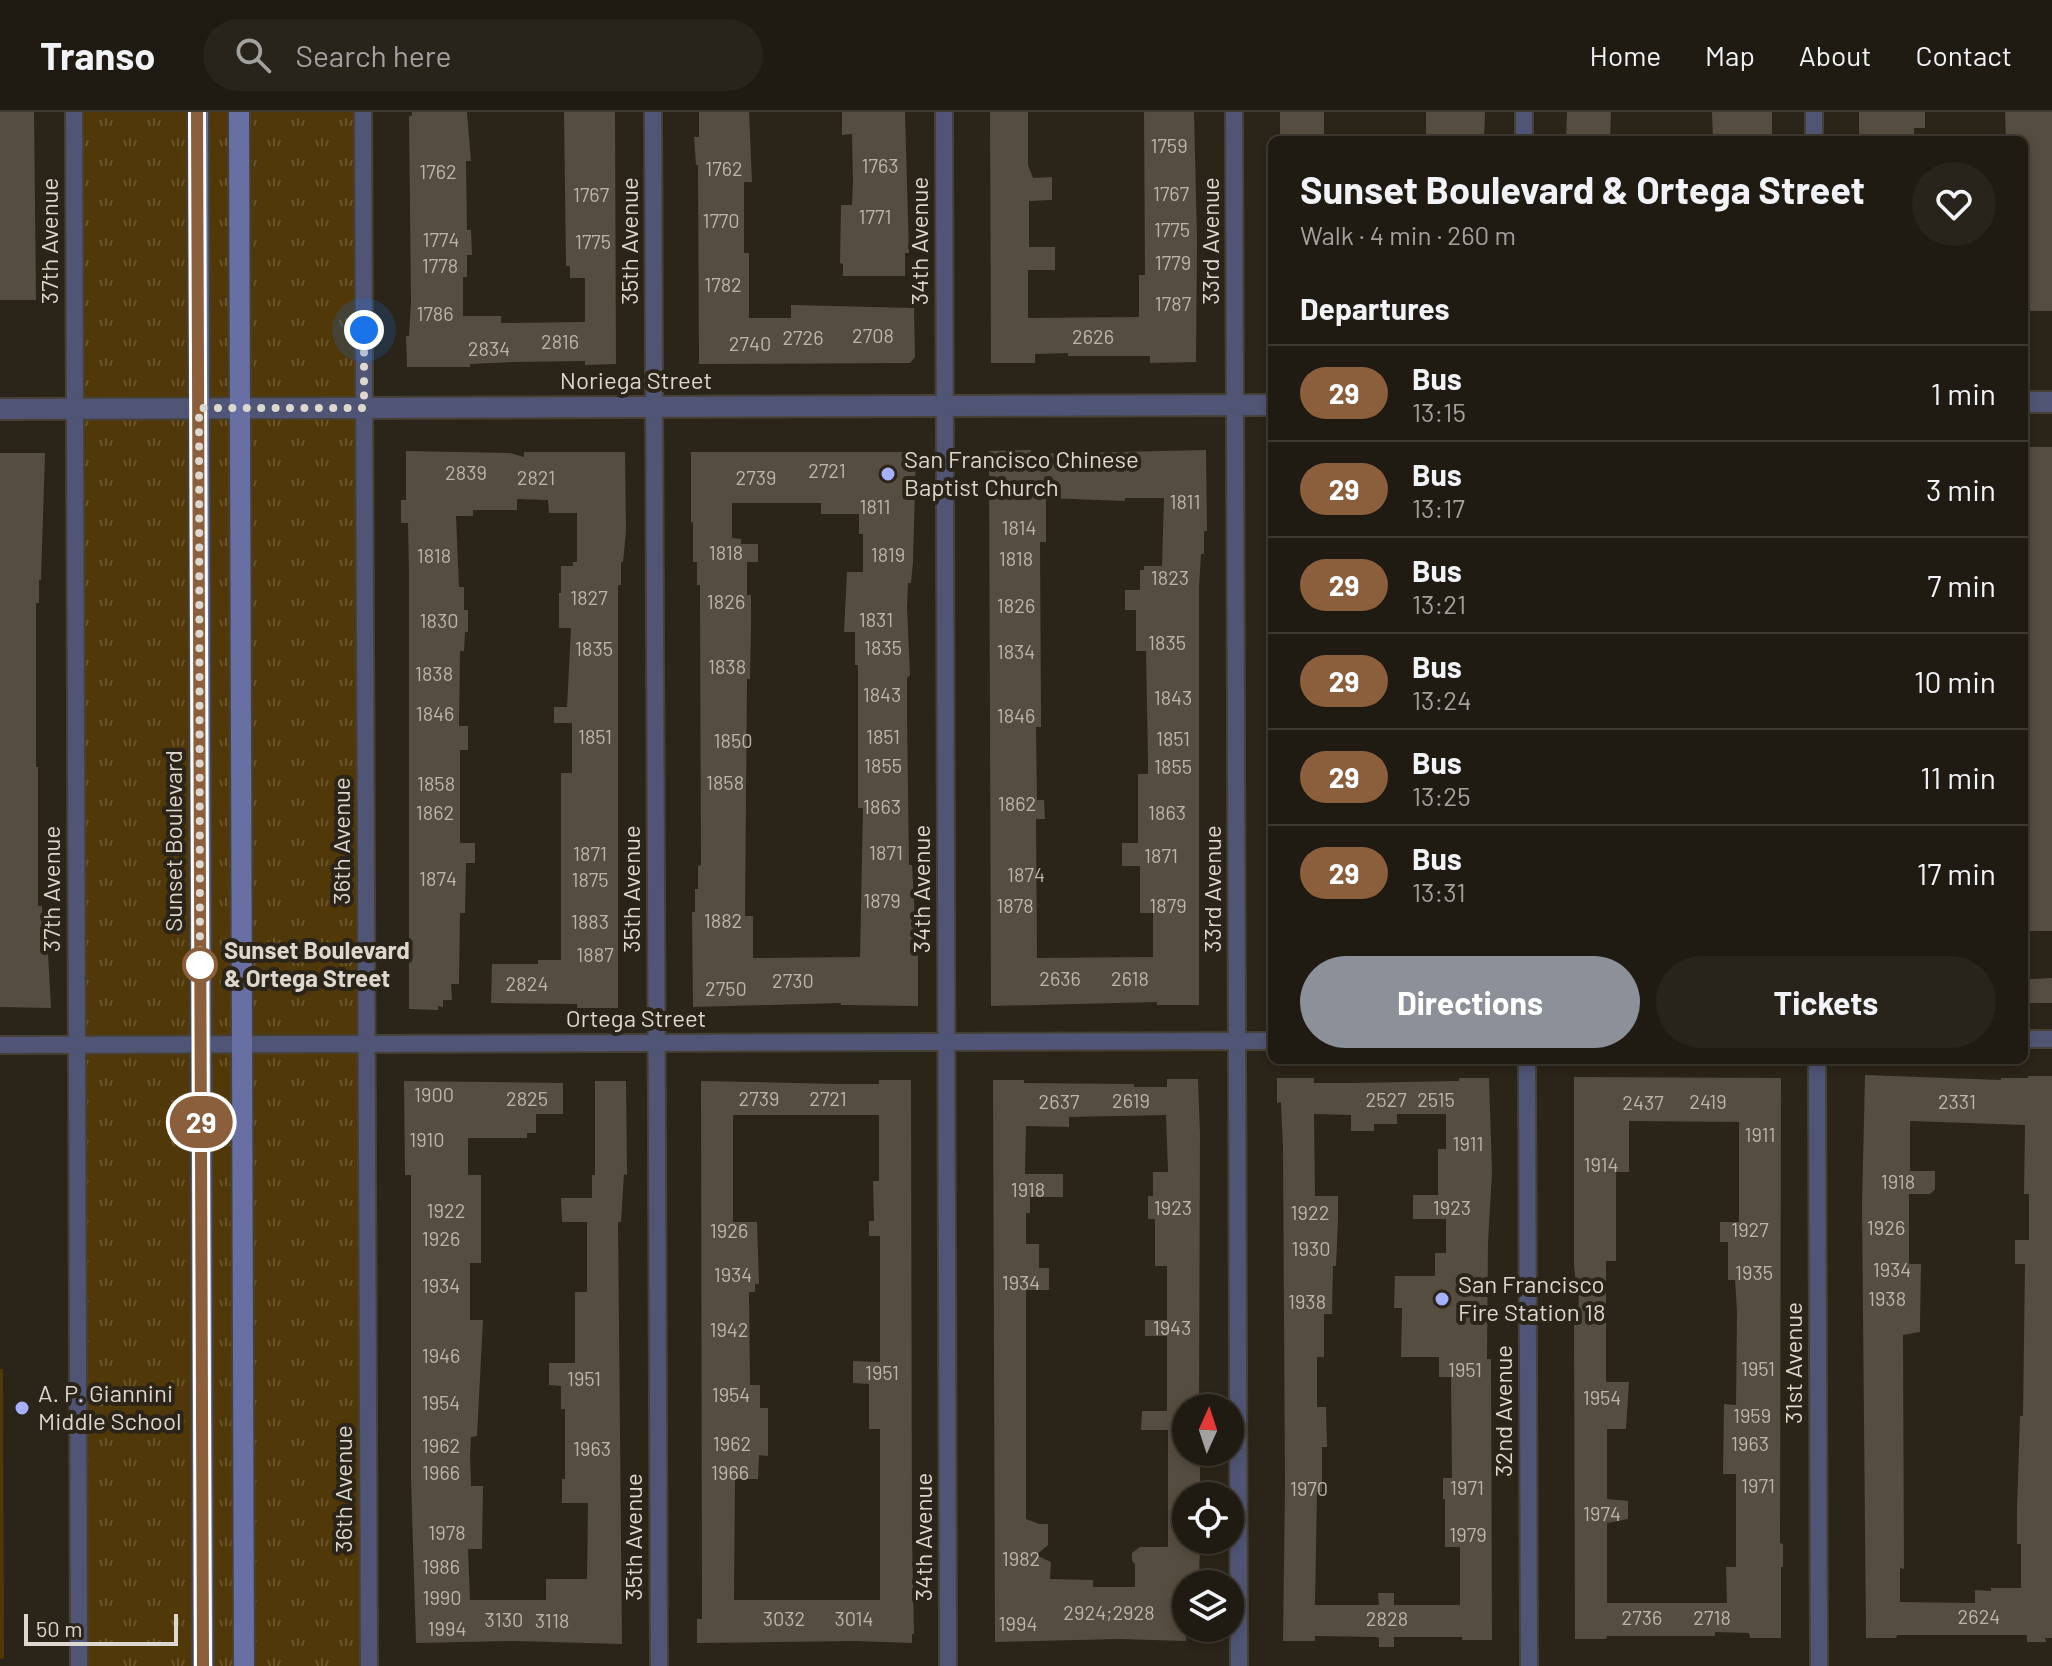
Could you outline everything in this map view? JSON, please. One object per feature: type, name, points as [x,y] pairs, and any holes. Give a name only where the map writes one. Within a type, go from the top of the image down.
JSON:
[{"type":"main road","name":"Sunset Boulevard","points":[[198,112],[203,1666]]},
{"type":"main road","points":[[239,112],[244,1666]]},
{"type":"street","name":"37th Avenue","points":[[74,112],[79,1666]]},
{"type":"street","name":"36th Avenue","points":[[363,112],[369,1666]]},
{"type":"street","name":"35th Avenue","points":[[653,112],[659,1666]]},
{"type":"street","name":"34th Avenue","points":[[944,112],[948,1666]]},
{"type":"street","name":"33rd Avenue","points":[[1234,112],[1239,1666]]},
{"type":"street","points":[[1524,112],[1524,136]]},
{"type":"street","points":[[1814,112],[1814,136]]},
{"type":"street","points":[[2028,402],[2052,402]]},
{"type":"street","name":"Noriega Street","points":[[0,409],[1268,405]]},
{"type":"street","points":[[2028,1039],[2052,1039]]},
{"type":"street","name":"Ortega Street","points":[[0,1045],[1268,1041]]},
{"type":"street","name":"32nd Avenue","points":[[1527,1064],[1529,1666]]},
{"type":"street","name":"31st Avenue","points":[[1817,1064],[1819,1666]]},
{"type":"green space","points":[[74,112],[363,112],[368,1666],[79,1666]]},
{"type":"green space","points":[[0,1369],[3,1369],[4,1658],[0,1659]]},
{"type":"building","points":[[0,112],[34,112],[36,300],[0,300]]},
{"type":"building","points":[[412,112],[467,112],[471,161],[466,161],[467,230],[471,230],[472,255],[467,255],[467,277],[463,277],[463,316],[501,316],[501,323],[585,322],[585,278],[570,278],[570,266],[566,266],[564,112],[615,112],[616,364],[515,362],[470,364],[470,367],[407,367],[406,336],[409,336],[411,302],[409,116]]},
{"type":"building","points":[[699,112],[749,112],[752,182],[744,182],[744,253],[749,253],[749,318],[791,318],[791,305],[914,308],[915,357],[910,363],[699,364],[698,165],[694,137],[699,137]]},
{"type":"building","points":[[842,112],[905,112],[909,253],[905,253],[905,276],[843,276],[843,264],[840,263],[841,205],[852,205],[853,183],[852,134],[842,135]]},
{"type":"building","points":[[990,112],[1028,112],[1028,165],[1033,178],[1052,177],[1052,200],[1029,201],[1029,247],[1055,247],[1055,270],[1028,270],[1028,318],[1139,317],[1139,275],[1145,275],[1144,112],[1194,112],[1196,362],[1150,363],[1150,356],[1068,356],[1068,353],[1035,354],[1035,363],[991,363]]},
{"type":"building","points":[[1280,112],[1324,112],[1324,136],[1280,136]]},
{"type":"building","points":[[1426,112],[1485,112],[1484,136],[1426,134]]},
{"type":"building","points":[[1567,112],[1611,112],[1610,136],[1566,136]]},
{"type":"building","points":[[1712,112],[1772,112],[1772,136],[1713,136]]},
{"type":"building","points":[[1859,112],[1925,112],[1925,128],[1914,128],[1914,136],[1859,136]]},
{"type":"building","points":[[2005,112],[2052,112],[2052,311],[2028,311],[2028,136],[2006,136]]},
{"type":"building","points":[[2028,447],[2052,447],[2052,931],[2030,931]]},
{"type":"building","points":[[1031,450],[1031,454],[1206,450],[1207,531],[1204,531],[1199,588],[1199,1005],[1157,1005],[1157,1002],[991,1006],[989,451]],"holes":[[[1046,498],[1125,501],[1125,498],[1164,498],[1162,566],[1144,566],[1144,570],[1140,570],[1140,590],[1125,590],[1125,610],[1136,610],[1136,651],[1146,651],[1148,774],[1138,774],[1138,843],[1122,843],[1122,866],[1140,866],[1140,913],[1153,913],[1153,957],[1037,958],[1036,819],[1045,819],[1044,800],[1037,800],[1036,727],[1041,727],[1040,542],[1046,542]]]},
{"type":"building","points":[[406,451],[510,453],[524,457],[524,452],[625,452],[626,531],[621,585],[618,585],[618,1008],[491,1003],[492,964],[538,964],[538,960],[561,960],[561,773],[572,773],[572,723],[554,723],[554,707],[567,707],[571,628],[559,628],[559,593],[561,566],[573,566],[573,562],[577,562],[577,513],[549,513],[548,500],[517,499],[517,510],[473,510],[473,516],[456,516],[459,587],[464,587],[464,610],[468,610],[468,632],[465,632],[464,651],[460,651],[459,726],[468,726],[468,750],[460,750],[460,843],[475,843],[475,863],[466,863],[465,913],[460,913],[459,984],[451,984],[452,1000],[443,1000],[443,1007],[438,1006],[438,1010],[409,1009],[409,575],[408,523],[401,523],[401,500],[406,500]]},
{"type":"building","points":[[691,452],[916,452],[913,562],[907,608],[910,675],[907,678],[907,715],[909,865],[912,865],[918,936],[918,1006],[841,1003],[693,1007],[692,912],[695,912],[695,889],[698,889],[698,866],[701,865],[700,585],[697,585],[697,562],[693,562]],"holes":[[[732,503],[821,503],[821,514],[859,514],[859,534],[863,534],[863,572],[847,572],[844,632],[855,632],[855,665],[858,665],[858,808],[863,808],[860,957],[753,958],[753,916],[745,916],[747,679],[750,679],[751,627],[747,562],[758,562],[758,544],[741,544],[741,539],[732,538]]]},
{"type":"building","points":[[0,453],[45,453],[41,580],[39,603],[36,603],[36,767],[38,906],[42,906],[44,953],[48,953],[51,1008],[0,1007]]},
{"type":"building","points":[[2052,978],[2052,1003],[2030,1003],[2030,979]]},
{"type":"building","points":[[1865,1075],[2001,1080],[2052,1076],[2052,1638],[2045,1638],[2046,1642],[2027,1642],[2027,1635],[1897,1635],[1896,1638],[1866,1638],[1862,1205]],"holes":[[[1910,1121],[2025,1125],[2024,1194],[2029,1194],[2029,1240],[2015,1240],[2015,1264],[2025,1264],[2023,1416],[2020,1416],[2017,1510],[2021,1588],[1975,1590],[1975,1603],[1900,1602],[1900,1568],[1904,1569],[1903,1335],[1920,1332],[1921,1264],[1909,1264],[1909,1194],[1930,1194],[1935,1189],[1935,1171],[1910,1171]]]},
{"type":"building","points":[[1574,1077],[1781,1078],[1781,1638],[1750,1638],[1749,1633],[1715,1632],[1715,1636],[1575,1639],[1574,1325],[1578,1325],[1579,1288],[1576,1288]],"holes":[[[1629,1121],[1739,1122],[1739,1222],[1720,1222],[1720,1242],[1728,1242],[1728,1280],[1735,1280],[1737,1311],[1736,1405],[1724,1404],[1723,1474],[1736,1474],[1736,1567],[1726,1567],[1727,1603],[1607,1603],[1607,1523],[1628,1519],[1628,1501],[1607,1499],[1607,1429],[1626,1429],[1629,1382],[1606,1382],[1606,1261],[1616,1261],[1616,1172],[1629,1172]]]},
{"type":"building","points":[[1277,1078],[1314,1078],[1314,1083],[1351,1083],[1489,1078],[1492,1172],[1487,1359],[1491,1359],[1492,1640],[1394,1637],[1394,1647],[1379,1647],[1379,1638],[1376,1637],[1315,1636],[1315,1641],[1283,1641],[1283,1149],[1281,1102],[1277,1103]],"holes":[[[1314,1114],[1351,1115],[1351,1131],[1374,1131],[1374,1124],[1397,1124],[1397,1114],[1446,1114],[1446,1149],[1438,1149],[1438,1195],[1413,1195],[1413,1219],[1446,1219],[1446,1253],[1435,1253],[1435,1276],[1395,1276],[1394,1308],[1402,1308],[1401,1357],[1439,1357],[1439,1377],[1451,1377],[1452,1478],[1443,1478],[1443,1499],[1445,1547],[1460,1547],[1460,1605],[1394,1605],[1394,1593],[1378,1593],[1379,1605],[1315,1605],[1317,1492],[1322,1492],[1322,1447],[1327,1447],[1326,1407],[1317,1407],[1317,1357],[1324,1357],[1324,1314],[1332,1314],[1338,1196],[1315,1196]]]},
{"type":"building","points":[[1167,1079],[1198,1079],[1199,1394],[1172,1394],[1172,1466],[1200,1466],[1200,1482],[1172,1482],[1172,1554],[1200,1554],[1199,1570],[1172,1570],[1172,1641],[995,1642],[993,1080],[1134,1084],[1134,1087],[1167,1087]],"holes":[[[1166,1115],[1168,1172],[1153,1172],[1153,1196],[1148,1196],[1148,1219],[1155,1219],[1155,1266],[1167,1266],[1167,1320],[1145,1320],[1145,1336],[1167,1336],[1167,1411],[1142,1411],[1141,1430],[1168,1430],[1168,1547],[1140,1547],[1132,1553],[1135,1587],[1093,1587],[1093,1580],[1050,1579],[1051,1562],[1036,1555],[1048,1545],[1048,1524],[1026,1519],[1026,1290],[1049,1290],[1049,1268],[1039,1268],[1039,1244],[1026,1244],[1026,1213],[1030,1213],[1030,1197],[1063,1197],[1063,1174],[1025,1174],[1026,1126],[1069,1127],[1069,1117]]]},
{"type":"building","points":[[879,1080],[911,1080],[912,1643],[697,1643],[697,1619],[702,1619],[701,1081],[879,1084]],"holes":[[[733,1115],[879,1115],[879,1181],[873,1181],[874,1221],[869,1221],[869,1236],[880,1236],[880,1362],[853,1361],[853,1383],[869,1384],[869,1429],[880,1429],[880,1600],[734,1600],[735,1479],[758,1479],[759,1455],[768,1456],[768,1408],[760,1408],[760,1385],[750,1385],[749,1292],[755,1292],[755,1284],[759,1284],[757,1222],[733,1222]]]},
{"type":"building","points":[[404,1081],[563,1083],[563,1114],[536,1114],[536,1133],[527,1133],[527,1138],[468,1138],[468,1175],[481,1175],[481,1263],[470,1263],[470,1320],[483,1320],[477,1436],[471,1437],[470,1456],[471,1486],[483,1486],[482,1549],[468,1549],[470,1600],[546,1600],[546,1579],[587,1579],[588,1503],[562,1503],[565,1409],[561,1409],[561,1386],[549,1385],[549,1363],[575,1363],[575,1292],[587,1292],[587,1222],[562,1222],[561,1198],[592,1198],[592,1175],[595,1175],[595,1081],[626,1081],[627,1175],[624,1174],[621,1222],[618,1222],[622,1644],[516,1641],[416,1643],[411,1479],[411,1175],[405,1175]]},
{"type":"bus line","name":"29","points":[[197,112],[203,1666]]},
{"type":"place","name":"San Francisco Chinese Baptist Church","points":[[888,474]]},
{"type":"place","name":"Sunset Boulevard & Ortega Street","points":[[200,965]]},
{"type":"place","name":"San Francisco Fire Station 18","points":[[1442,1299]]},
{"type":"place","name":"A. P. Giannini Middle School","points":[[22,1408]]},
{"type":"route","points":[[200,965],[199,408],[364,408],[364,330]]}]
